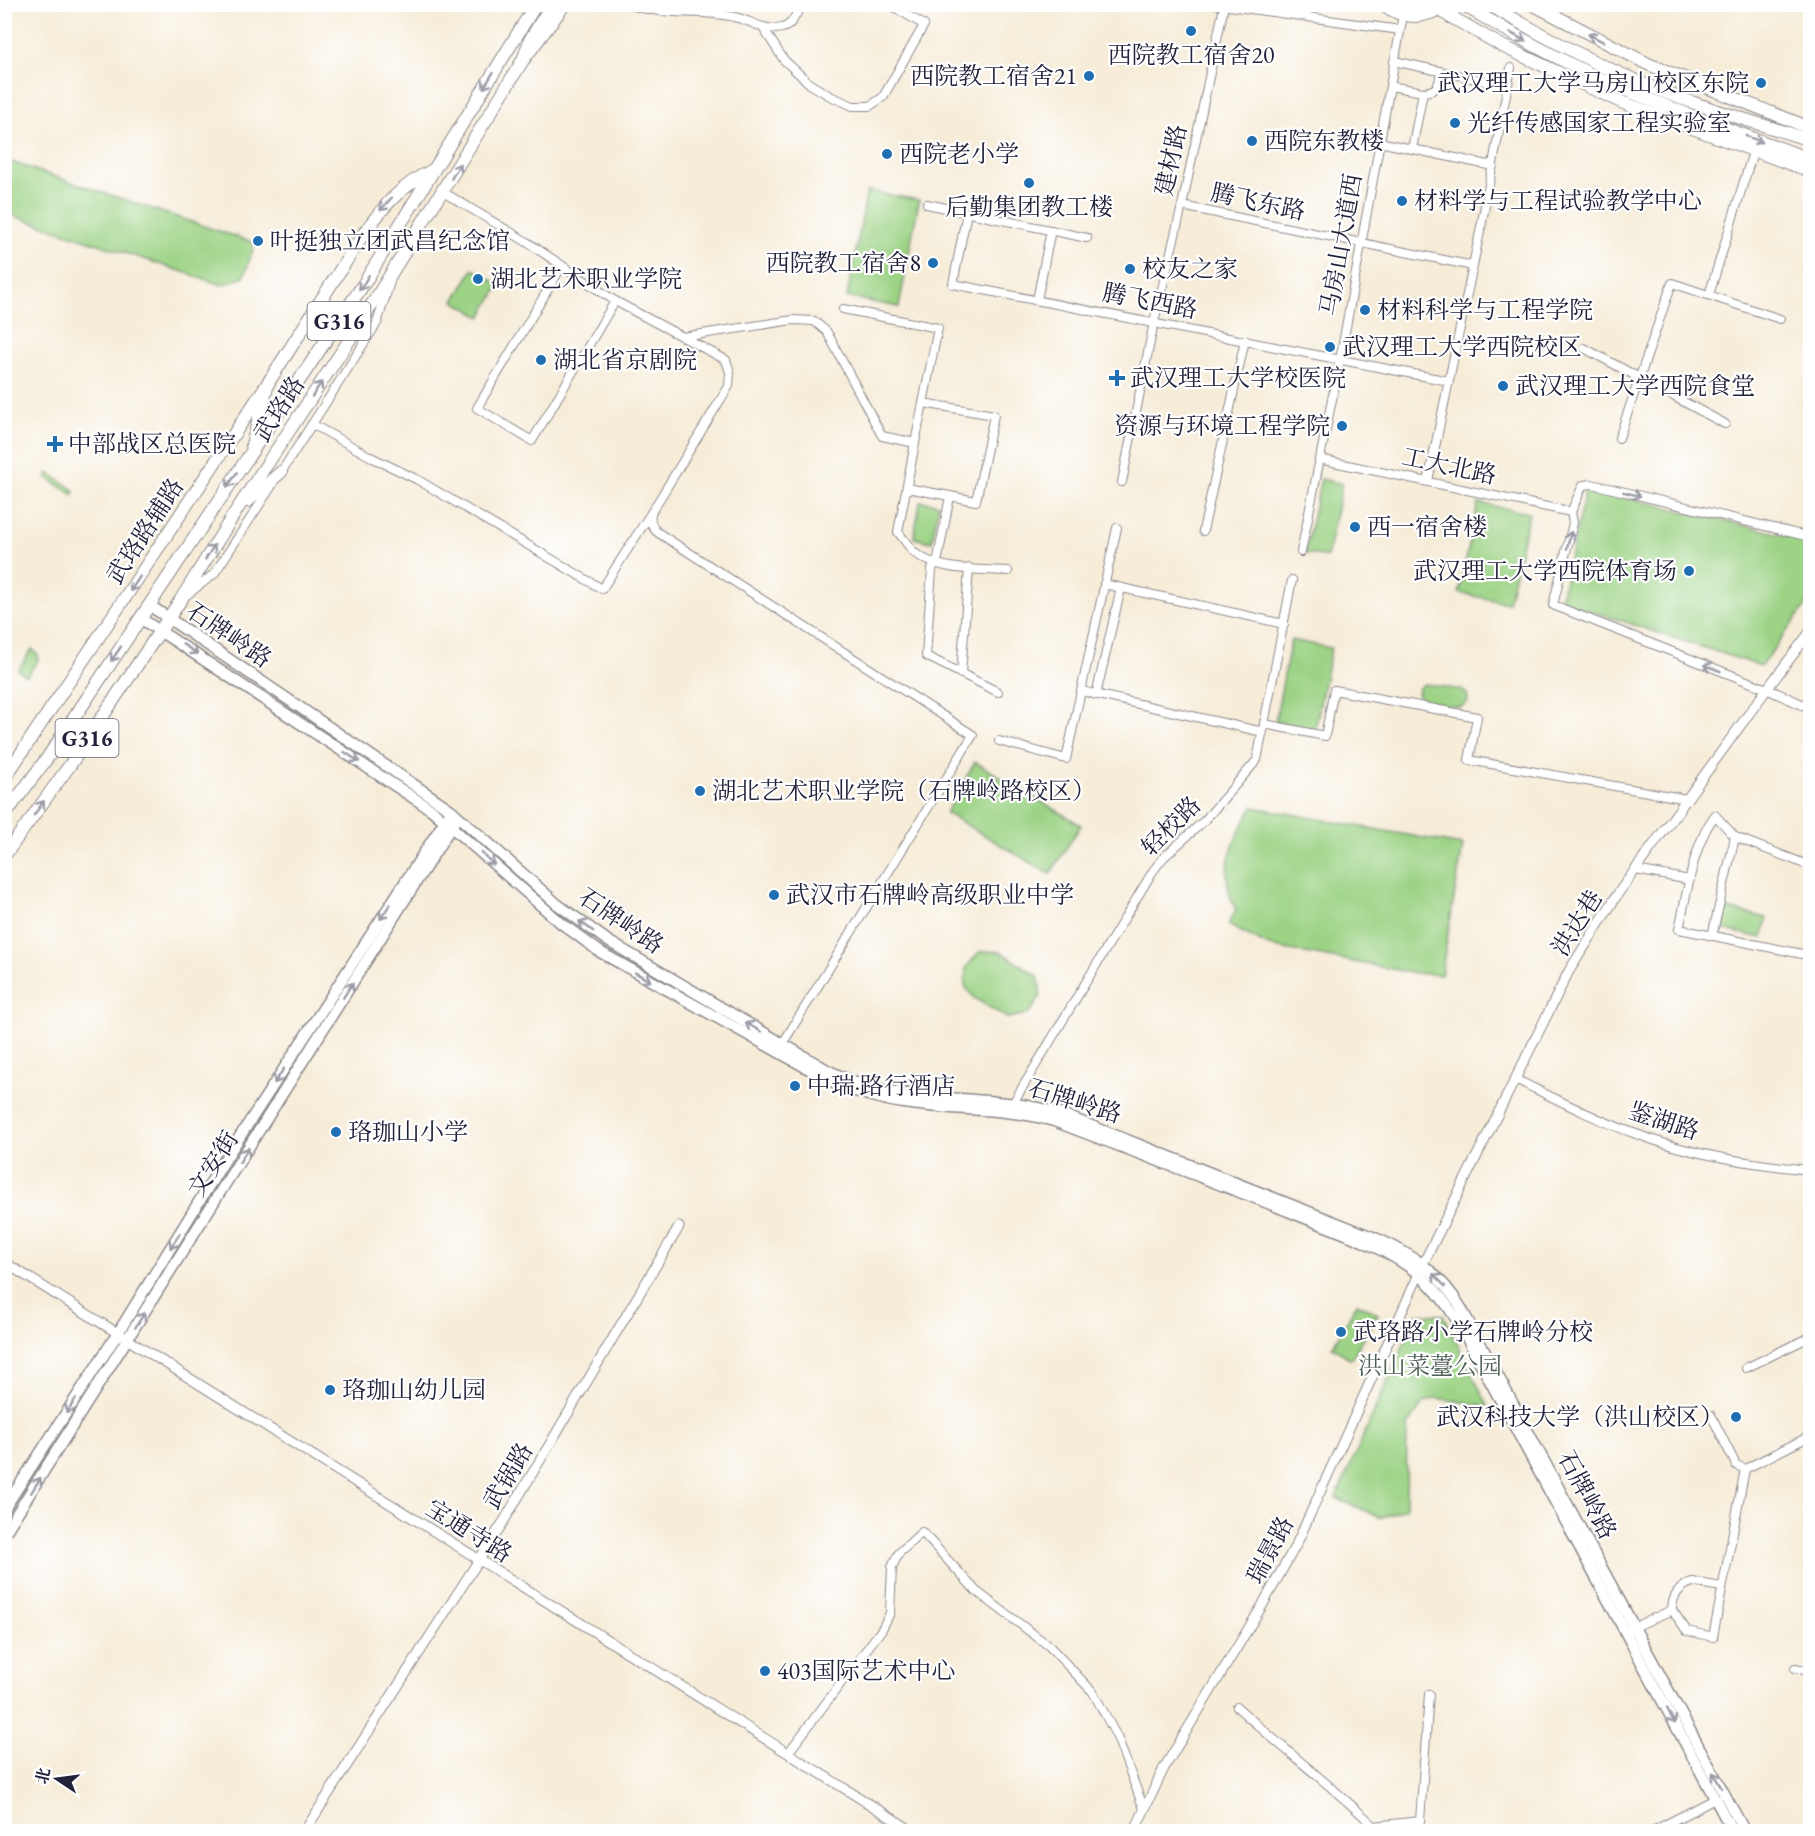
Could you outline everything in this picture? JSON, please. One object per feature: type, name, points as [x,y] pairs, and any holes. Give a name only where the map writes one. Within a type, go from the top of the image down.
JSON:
[{"type":"main road","points":[[519,32],[529,4]]},
{"type":"main road","name":"武珞路","points":[[4,816],[48,757],[363,285],[536,4]]},
{"type":"main road","name":"武珞路","points":[[4,856],[70,765],[180,601],[393,271],[523,60],[530,40],[552,4]]},
{"type":"main road","points":[[523,60],[565,4]]},
{"type":"main road","points":[[1383,4],[1403,15],[1420,16],[1448,13],[1462,6],[1530,43],[1620,87],[1810,159]]},
{"type":"main road","points":[[1488,4],[1536,32],[1623,75],[1673,95],[1810,140]]},
{"type":"main road","points":[[1504,4],[1628,70],[1718,104],[1762,125]]},
{"type":"main road","points":[[1532,4],[1648,64],[1810,128]]},
{"type":"main road","points":[[1448,13],[1502,46],[1620,102],[1810,171]]},
{"type":"main road","name":"武珞路辅路","points":[[4,779],[380,212],[407,184],[433,170]]},
{"type":"main road","points":[[250,454],[268,382]]},
{"type":"main road","points":[[236,511],[281,472]]},
{"type":"main road","name":"石牌岭路","points":[[149,605],[451,818],[561,923],[600,952],[780,1048],[834,1083],[886,1100],[935,1107],[1010,1108],[1054,1121],[1366,1243],[1421,1269],[1461,1327],[1745,1832]]},
{"type":"main road","name":"石牌岭路","points":[[140,618],[432,810],[451,818]]},
{"type":"main road","name":"文安街","points":[[4,1534],[232,1148],[451,818]]},
{"type":"main road","name":"文安街","points":[[4,1509],[123,1336]]},
{"type":"main road","name":"石牌岭路","points":[[1630,1629],[1733,1832]]},
{"type":"street","points":[[629,4],[657,11],[724,15],[746,19],[763,28],[783,28],[791,23],[803,4]]},
{"type":"street","points":[[763,28],[784,60],[810,84],[853,106],[870,106],[883,97],[924,25],[889,4]]},
{"type":"street","points":[[1215,4],[1400,30]]},
{"type":"street","name":"建材路","points":[[1122,482],[1154,322],[1182,206],[1224,6]]},
{"type":"street","name":"马房山大道西","points":[[1300,552],[1340,360],[1403,15]]},
{"type":"street","points":[[1394,61],[1507,86]]},
{"type":"street","points":[[1428,481],[1511,68]]},
{"type":"street","points":[[1390,86],[1431,92],[1437,87],[1442,72]]},
{"type":"street","points":[[1412,149],[1423,92]]},
{"type":"street","points":[[1379,142],[1493,166]]},
{"type":"street","points":[[1709,295],[1753,152]]},
{"type":"street","points":[[312,424],[372,458],[418,480],[602,590],[729,386],[731,380],[726,360],[615,301],[527,242],[443,192]]},
{"type":"street","points":[[927,204],[1087,238]]},
{"type":"street","name":"腾飞东路","points":[[1182,206],[1473,266]]},
{"type":"street","name":"腾飞西路","points":[[967,212],[953,284],[1449,381]]},
{"type":"street","points":[[1038,300],[1051,230]]},
{"type":"street","points":[[562,266],[477,408],[532,441],[615,301]]},
{"type":"street","points":[[180,601],[214,574],[312,424],[377,323],[393,271]]},
{"type":"street","points":[[1619,438],[1672,283],[1780,319]]},
{"type":"street","points":[[843,309],[938,328],[898,532],[915,553],[935,564],[1008,571]]},
{"type":"street","points":[[682,337],[793,320],[814,321],[827,332],[882,436],[915,443]]},
{"type":"street","points":[[1203,531],[1245,340]]},
{"type":"street","points":[[1584,348],[1725,424]]},
{"type":"street","points":[[907,488],[976,501],[994,415],[922,403]]},
{"type":"street","name":"工大北路","points":[[1319,459],[1571,512]]},
{"type":"street","points":[[1810,537],[1592,484],[1583,485],[1571,512],[1573,523],[1553,605],[1810,708]]},
{"type":"street","points":[[950,496],[938,558],[932,569],[926,656],[998,692]]},
{"type":"street","points":[[651,513],[652,527],[657,532],[973,735],[780,1048]]},
{"type":"street","points":[[999,741],[1066,759],[1117,528]]},
{"type":"street","points":[[961,674],[969,568]]},
{"type":"street","name":"轻校路","points":[[1010,1108],[1153,870],[1205,820],[1257,760],[1292,580]]},
{"type":"street","points":[[1104,584],[1284,624]]},
{"type":"street","points":[[1096,695],[1121,588]]},
{"type":"street","name":"洪达巷","points":[[1421,1269],[1569,971],[1619,892],[1810,632]]},
{"type":"street","points":[[1081,691],[1263,728],[1325,736],[1334,690],[1477,717],[1469,760],[1687,799]]},
{"type":"street","points":[[1810,866],[1735,837],[1715,815],[1701,841],[1680,929],[1807,955],[1810,931]]},
{"type":"street","points":[[1712,936],[1735,837]]},
{"type":"street","points":[[1636,870],[1690,880]]},
{"type":"street","name":"鉴湖路","points":[[1515,1079],[1593,1117],[1657,1142],[1735,1160],[1810,1170]]},
{"type":"street","name":"武锅路","points":[[304,1832],[510,1511],[679,1227]]},
{"type":"street","name":"宝通寺路","points":[[4,1262],[914,1832]]},
{"type":"street","name":"瑞景路","points":[[1134,1832],[1164,1768],[1298,1543],[1421,1269]]},
{"type":"street","points":[[1746,1368],[1808,1338],[1810,1349]]},
{"type":"street","points":[[1712,1414],[1736,1465],[1745,1469]]},
{"type":"street","points":[[1745,1469],[1810,1436]]},
{"type":"street","points":[[1722,1587],[1692,1582],[1674,1596],[1672,1610],[1687,1631],[1713,1637],[1745,1469]]},
{"type":"street","points":[[788,1753],[882,1629],[890,1613],[892,1567],[899,1553],[921,1532],[976,1591],[1049,1647],[1093,1692],[1117,1737],[1144,1809]]},
{"type":"street","points":[[1630,1629],[1672,1610]]},
{"type":"street","points":[[1795,1668],[1810,1671]]},
{"type":"street","points":[[1238,1707],[1341,1795],[1373,1829],[1420,1821],[1429,1694]]},
{"type":"street","points":[[1651,1832],[1715,1799]]},
{"type":"green space","points":[[1393,5],[1435,5],[1414,10]]},
{"type":"green space","points":[[5,160],[255,243],[244,277],[222,285],[5,213]]},
{"type":"green space","points":[[867,191],[919,200],[899,307],[847,297]]},
{"type":"green space","points":[[473,269],[500,285],[481,317],[454,301]]},
{"type":"green space","points":[[49,473],[75,491],[73,495],[46,477]]},
{"type":"green space","points":[[1321,479],[1342,484],[1327,557],[1305,553]]},
{"type":"green space","name":"武汉理工大学西院体育场","points":[[1586,488],[1810,541],[1810,600],[1761,666],[1560,601]]},
{"type":"green space","points":[[920,501],[939,504],[932,542],[914,538]]},
{"type":"green space","points":[[1478,503],[1529,513],[1508,603],[1459,593]]},
{"type":"green space","points":[[1291,640],[1331,648],[1315,730],[1275,722]]},
{"type":"green space","points":[[32,649],[38,655],[38,660],[27,676],[18,670]]},
{"type":"green space","points":[[1424,684],[1461,690],[1467,694],[1468,700],[1465,705],[1458,707],[1421,700],[1417,694],[1419,688]]},
{"type":"green space","points":[[975,762],[1081,825],[1050,874],[946,813]]},
{"type":"green space","points":[[1253,807],[1463,845],[1441,975],[1413,973],[1269,946],[1228,925],[1236,910],[1227,883],[1227,870],[1239,832]]},
{"type":"green space","points":[[1723,908],[1767,918],[1762,938],[1718,928]]},
{"type":"green space","points":[[999,951],[1038,976],[1041,995],[1029,1014],[1007,1018],[974,998],[965,986],[966,968],[979,952]]},
{"type":"green space","points":[[1357,1303],[1378,1314],[1351,1359],[1332,1347]]},
{"type":"green space","name":"洪山菜薹公园","points":[[1417,1314],[1443,1315],[1488,1406],[1436,1398],[1423,1403],[1407,1427],[1406,1508],[1381,1518],[1336,1498]]},
{"type":"place","name":"西院教工宿舍20","points":[[1191,31]]},
{"type":"place","name":"西院教工宿舍21","points":[[1089,76]]},
{"type":"place","name":"武汉理工大学马房山校区东院","points":[[1761,83]]},
{"type":"place","name":"光纤传感国家工程实验室","points":[[1455,123]]},
{"type":"place","name":"西院东教楼","points":[[1252,141]]},
{"type":"place","name":"西院老小学","points":[[887,154]]},
{"type":"place","name":"后勤集团教工楼","points":[[1029,183]]},
{"type":"place","name":"材料学与工程试验教学中心","points":[[1402,201]]},
{"type":"place","name":"叶挺独立团武昌纪念馆","points":[[258,241]]},
{"type":"place","name":"西院教工宿舍8","points":[[933,263]]},
{"type":"place","name":"校友之家","points":[[1130,269]]},
{"type":"place","name":"湖北艺术职业学院","points":[[478,279]]},
{"type":"place","name":"材料科学与工程学院","points":[[1365,310]]},
{"type":"place","name":"武汉理工大学西院校区","points":[[1330,347]]},
{"type":"place","name":"湖北省京剧院","points":[[541,360]]},
{"type":"place","name":"武汉理工大学校医院","points":[[1117,378]]},
{"type":"place","name":"武汉理工大学西院食堂","points":[[1503,386]]},
{"type":"place","name":"资源与环境工程学院","points":[[1342,426]]},
{"type":"place","name":"中部战区总医院","points":[[55,444]]},
{"type":"place","name":"西一宿舍楼","points":[[1355,527]]},
{"type":"place","name":"武汉理工大学西院体育场","points":[[1689,571]]},
{"type":"place","name":"湖北艺术职业学院（石牌岭路校区）","points":[[700,791]]},
{"type":"place","name":"武汉市石牌岭高级职业中学","points":[[774,895]]},
{"type":"place","name":"中瑞·路行酒店","points":[[795,1086]]},
{"type":"place","name":"珞珈山小学","points":[[336,1132]]},
{"type":"place","name":"武珞路小学石牌岭分校","points":[[1341,1332]]},
{"type":"place","name":"珞珈山幼儿园","points":[[330,1390]]},
{"type":"place","name":"武汉科技大学（洪山校区）","points":[[1736,1417]]},
{"type":"place","name":"403国际艺术中心","points":[[765,1671]]}]
